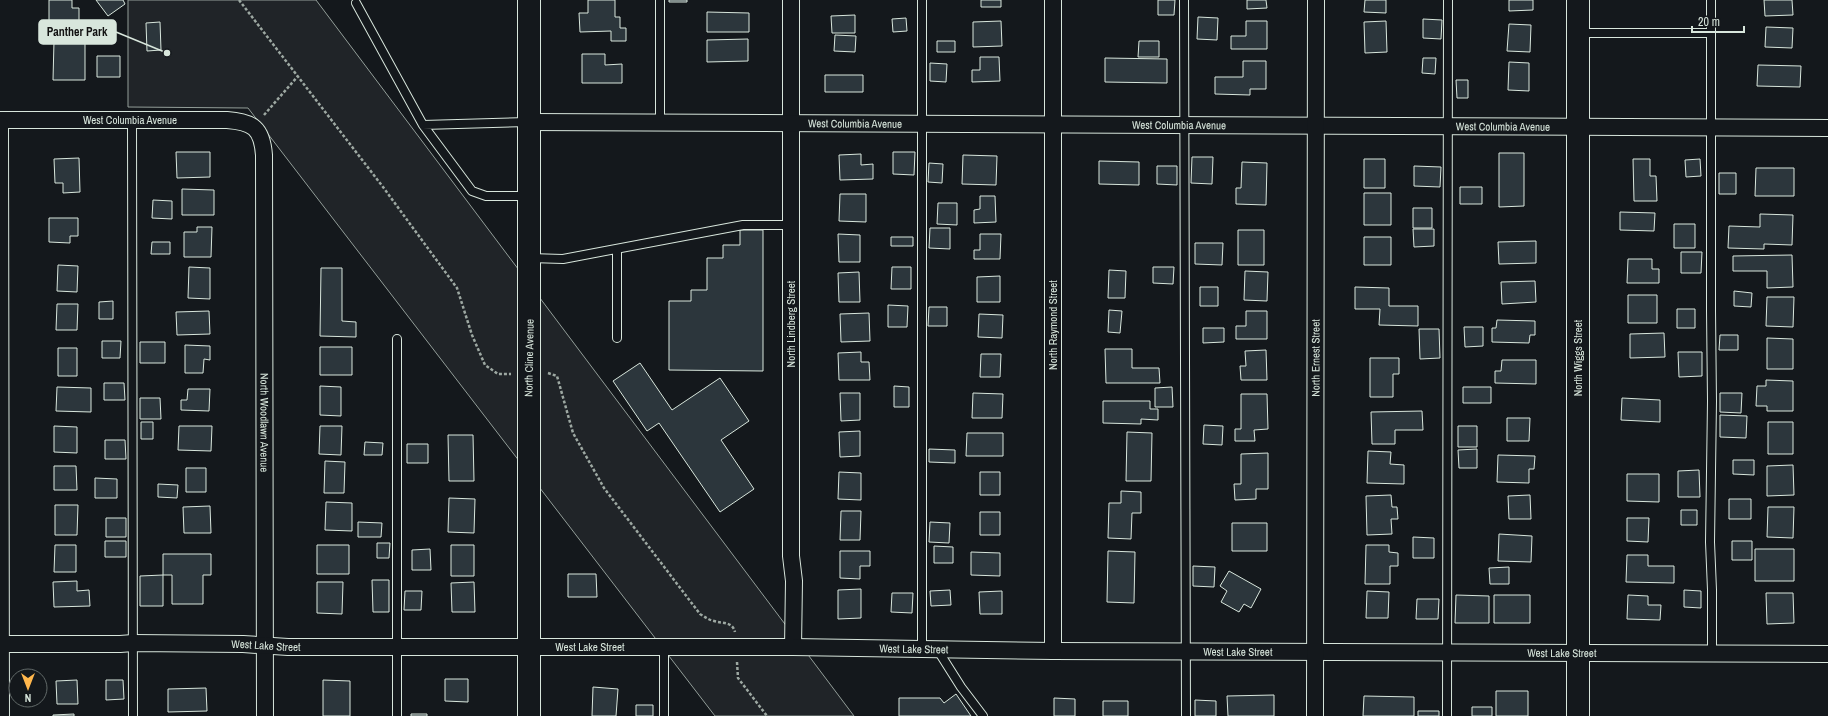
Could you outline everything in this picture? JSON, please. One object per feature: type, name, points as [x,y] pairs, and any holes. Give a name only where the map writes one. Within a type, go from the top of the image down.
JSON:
[{"type":"street","name":"North Cline Avenue","points":[[529,0],[529,716]]},
{"type":"street","name":"North Lindberg Street","points":[[791,0],[791,556],[794,581],[794,647]]},
{"type":"street","name":"North Raymond Street","points":[[1053,0],[1053,651]]},
{"type":"street","name":"North Ernest Street","points":[[1316,0],[1316,716]]},
{"type":"street","name":"North Wiggs Street","points":[[1578,0],[1578,716]]},
{"type":"street","name":"West Columbia Avenue","points":[[0,120],[227,120],[245,122],[256,129]]},
{"type":"street","name":"West Columbia Avenue","points":[[529,122],[1828,128]]},
{"type":"street","points":[[0,124],[1,716]]},
{"type":"street","name":"North Woodlawn Avenue","points":[[256,129],[262,138],[264,155],[265,716]]},
{"type":"street","name":"West Lake Street","points":[[1,644],[133,643],[265,645],[288,647],[794,647],[1053,651],[1828,654]]},
{"type":"lane","points":[[660,0],[660,123]]},
{"type":"lane","points":[[922,0],[922,124],[929,649],[983,716]]},
{"type":"lane","points":[[1184,0],[1186,716]]},
{"type":"lane","points":[[1447,716],[1448,0]]},
{"type":"lane","points":[[1711,0],[1710,128],[1712,157],[1710,256],[1712,401],[1710,493],[1712,653]]},
{"type":"lane","points":[[356,3],[423,125],[472,191],[486,196],[529,196]]},
{"type":"lane","points":[[1578,33],[1711,33]]},
{"type":"lane","points":[[132,120],[133,716]]},
{"type":"lane","points":[[423,125],[529,122]]},
{"type":"lane","points":[[529,258],[563,259],[743,225],[791,225]]},
{"type":"lane","points":[[617,249],[617,338]]},
{"type":"lane","points":[[397,339],[397,716]]},
{"type":"lane","points":[[664,648],[664,716]]},
{"type":"path","points":[[240,0],[383,187],[456,288],[472,335],[485,365],[498,374],[512,374]]},
{"type":"path","points":[[256,129],[271,105],[298,76]]},
{"type":"path","points":[[543,373],[551,373],[557,376],[566,414],[582,451],[604,488],[700,614],[717,622],[726,622],[734,627],[736,634]]},
{"type":"path","points":[[737,658],[738,678],[767,716]]},
{"type":"shaded area","points":[[128,0],[316,0],[854,716],[715,716],[248,108],[128,107]]},
{"type":"building","points":[[49,0],[72,0],[72,8],[79,8],[79,23],[49,24]]},
{"type":"building","points":[[96,0],[123,0],[125,4],[108,16]]},
{"type":"building","points":[[588,0],[615,0],[615,17],[620,17],[620,28],[626,28],[626,41],[611,41],[611,31],[580,32],[579,13],[588,13]]},
{"type":"building","points":[[669,0],[687,0],[687,2],[669,2]]},
{"type":"building","points":[[981,0],[1001,0],[1001,7],[981,7]]},
{"type":"building","points":[[1158,0],[1175,0],[1174,15],[1158,15]]},
{"type":"building","points":[[1247,0],[1266,0],[1267,8],[1247,9]]},
{"type":"building","points":[[1365,0],[1386,0],[1386,13],[1364,12]]},
{"type":"building","points":[[1509,0],[1533,0],[1533,10],[1509,11]]},
{"type":"building","points":[[1764,0],[1792,0],[1793,15],[1765,16]]},
{"type":"building","points":[[707,12],[749,13],[749,32],[707,32]]},
{"type":"building","points":[[855,15],[855,33],[832,33],[831,16]]},
{"type":"building","points":[[1198,17],[1218,18],[1217,40],[1197,39]]},
{"type":"building","points":[[906,18],[907,31],[893,32],[892,19]]},
{"type":"building","points":[[1423,19],[1442,20],[1441,39],[1423,38]]},
{"type":"building","points":[[1001,21],[1002,46],[973,47],[973,22]]},
{"type":"building","points":[[1246,21],[1267,21],[1267,49],[1231,49],[1231,36],[1246,36]]},
{"type":"building","points":[[1386,21],[1387,52],[1365,53],[1364,22]]},
{"type":"building","points":[[160,22],[161,50],[147,51],[146,23]]},
{"type":"building","points":[[1509,24],[1531,25],[1530,52],[1507,51]]},
{"type":"building","points":[[1766,27],[1793,28],[1792,48],[1765,47]]},
{"type":"building","points":[[835,35],[856,36],[855,52],[834,51]]},
{"type":"building","points":[[748,39],[748,61],[707,62],[707,40]]},
{"type":"building","points":[[54,41],[85,41],[85,80],[53,80]]},
{"type":"building","points":[[937,41],[955,41],[955,52],[937,52]]},
{"type":"building","points":[[1139,41],[1159,41],[1159,57],[1138,57]]},
{"type":"building","points":[[582,54],[605,54],[605,65],[622,64],[622,83],[582,83]]},
{"type":"building","points":[[97,56],[120,56],[120,77],[97,77]]},
{"type":"building","points":[[980,57],[999,57],[1000,81],[972,82],[972,70],[980,70]]},
{"type":"building","points":[[1105,58],[1167,59],[1167,83],[1105,82]]},
{"type":"building","points":[[1423,58],[1436,58],[1435,74],[1422,73]]},
{"type":"building","points":[[1243,61],[1266,61],[1266,89],[1250,89],[1250,95],[1215,94],[1215,77],[1243,77]]},
{"type":"building","points":[[1509,62],[1529,63],[1529,91],[1508,90]]},
{"type":"building","points":[[930,63],[947,64],[946,82],[930,81]]},
{"type":"building","points":[[1758,65],[1801,66],[1800,87],[1757,86]]},
{"type":"building","points":[[825,75],[863,75],[863,92],[825,92]]},
{"type":"building","points":[[1456,80],[1468,80],[1468,98],[1457,98]]},
{"type":"building","points":[[176,152],[210,152],[210,177],[177,178]]},
{"type":"building","points":[[893,152],[915,152],[914,175],[893,174]]},
{"type":"building","points":[[1499,153],[1524,153],[1524,206],[1499,207]]},
{"type":"building","points":[[861,154],[861,165],[873,164],[873,179],[840,180],[839,155]]},
{"type":"building","points":[[963,155],[997,156],[996,185],[962,184]]},
{"type":"building","points":[[1192,157],[1213,157],[1212,184],[1191,183]]},
{"type":"building","points":[[79,158],[80,192],[63,193],[63,183],[55,183],[54,159]]},
{"type":"building","points":[[1364,159],[1385,159],[1385,188],[1364,188]]},
{"type":"building","points":[[1633,159],[1650,159],[1650,176],[1656,176],[1657,201],[1634,201]]},
{"type":"building","points":[[1700,159],[1701,176],[1686,177],[1685,160]]},
{"type":"building","points":[[1099,161],[1139,162],[1139,185],[1099,184]]},
{"type":"building","points":[[1242,162],[1267,163],[1266,205],[1236,204],[1236,188],[1241,188]]},
{"type":"building","points":[[929,163],[943,164],[942,183],[928,182]]},
{"type":"building","points":[[1157,166],[1177,166],[1177,185],[1157,184]]},
{"type":"building","points":[[1414,166],[1441,167],[1440,187],[1414,186]]},
{"type":"building","points":[[1756,168],[1794,168],[1794,196],[1755,196]]},
{"type":"building","points":[[1719,173],[1736,173],[1736,194],[1719,194]]},
{"type":"building","points":[[1460,187],[1482,187],[1482,204],[1460,204]]},
{"type":"building","points":[[182,189],[214,190],[214,215],[182,215]]},
{"type":"building","points":[[1364,193],[1391,193],[1391,225],[1364,225]]},
{"type":"building","points":[[840,194],[866,194],[866,222],[839,221]]},
{"type":"building","points":[[980,196],[995,196],[996,222],[974,223],[974,210],[980,209]]},
{"type":"building","points":[[153,200],[172,201],[172,219],[152,218]]},
{"type":"building","points":[[938,203],[957,203],[957,225],[937,224]]},
{"type":"building","points":[[1413,208],[1432,208],[1432,228],[1413,228]]},
{"type":"building","points":[[1620,212],[1655,213],[1654,231],[1620,230]]},
{"type":"building","points":[[1760,214],[1793,215],[1792,245],[1764,244],[1764,249],[1728,248],[1729,226],[1760,227]]},
{"type":"building","points":[[49,218],[78,218],[78,236],[70,236],[70,243],[49,242]]},
{"type":"building","points":[[1674,224],[1695,224],[1695,248],[1674,248]]},
{"type":"building","points":[[197,227],[212,227],[211,257],[184,257],[184,232],[197,232]]},
{"type":"building","points":[[930,228],[950,228],[950,249],[929,248]]},
{"type":"building","points":[[1413,229],[1434,229],[1434,246],[1414,247]]},
{"type":"building","points":[[740,230],[763,230],[763,371],[669,370],[669,301],[691,301],[691,290],[707,290],[707,258],[723,258],[723,245],[740,245]]},
{"type":"building","points":[[1238,230],[1264,230],[1264,265],[1238,265]]},
{"type":"building","points":[[838,234],[860,235],[860,262],[839,262]]},
{"type":"building","points":[[980,234],[1001,234],[1000,259],[974,259],[974,250],[980,250]]},
{"type":"building","points":[[891,237],[913,237],[913,246],[891,246]]},
{"type":"building","points":[[1364,237],[1391,237],[1391,265],[1364,265]]},
{"type":"building","points":[[1536,241],[1536,263],[1499,264],[1498,242]]},
{"type":"building","points":[[152,242],[170,242],[170,254],[151,254]]},
{"type":"building","points":[[1195,243],[1223,243],[1222,265],[1195,264]]},
{"type":"building","points":[[1681,252],[1702,252],[1701,273],[1681,273]]},
{"type":"building","points":[[1792,255],[1793,287],[1767,288],[1767,271],[1733,271],[1733,256]]},
{"type":"building","points":[[1628,259],[1652,259],[1652,269],[1659,269],[1659,283],[1627,283]]},
{"type":"building","points":[[58,265],[78,266],[77,292],[57,291]]},
{"type":"building","points":[[189,267],[210,268],[210,299],[188,298]]},
{"type":"building","points":[[892,267],[911,267],[911,289],[891,289]]},
{"type":"building","points":[[1153,267],[1174,267],[1173,284],[1153,283]]},
{"type":"building","points":[[321,268],[342,268],[342,321],[356,322],[356,337],[320,336]]},
{"type":"building","points":[[1109,270],[1126,271],[1125,298],[1108,298]]},
{"type":"building","points":[[1245,271],[1268,272],[1267,301],[1244,300]]},
{"type":"building","points":[[859,272],[860,302],[839,302],[838,273]]},
{"type":"building","points":[[1000,276],[1000,302],[977,302],[977,277]]},
{"type":"building","points":[[1535,281],[1536,302],[1502,304],[1501,282]]},
{"type":"building","points":[[1200,287],[1218,287],[1218,306],[1200,306]]},
{"type":"building","points":[[1355,287],[1389,288],[1389,306],[1418,306],[1418,326],[1379,325],[1380,309],[1355,309]]},
{"type":"building","points":[[1734,291],[1752,293],[1751,307],[1734,306]]},
{"type":"building","points":[[1628,295],[1657,295],[1657,323],[1628,323]]},
{"type":"building","points":[[1767,297],[1794,297],[1793,327],[1766,326]]},
{"type":"building","points":[[113,301],[113,319],[99,319],[99,302]]},
{"type":"building","points":[[57,304],[78,304],[77,330],[56,330]]},
{"type":"building","points":[[888,305],[908,306],[907,327],[888,327]]},
{"type":"building","points":[[929,307],[947,307],[947,326],[928,326]]},
{"type":"building","points":[[1677,309],[1695,309],[1695,328],[1677,328]]},
{"type":"building","points":[[1109,310],[1122,311],[1120,333],[1108,332]]},
{"type":"building","points":[[209,311],[210,334],[177,335],[176,312]]},
{"type":"building","points":[[1246,311],[1267,311],[1267,339],[1236,339],[1236,326],[1246,326]]},
{"type":"building","points":[[869,313],[870,341],[841,342],[840,314]]},
{"type":"building","points":[[979,314],[1003,315],[1002,338],[978,337]]},
{"type":"building","points":[[1497,320],[1535,321],[1535,335],[1530,335],[1529,343],[1492,342],[1492,328],[1496,328]]},
{"type":"building","points":[[1464,327],[1483,327],[1483,346],[1465,347]]},
{"type":"building","points":[[1203,328],[1224,328],[1224,342],[1203,343]]},
{"type":"building","points":[[1419,329],[1439,329],[1440,358],[1420,359]]},
{"type":"building","points":[[1664,333],[1665,357],[1630,358],[1630,334]]},
{"type":"building","points":[[1720,335],[1738,335],[1738,350],[1719,350]]},
{"type":"building","points":[[1767,338],[1793,339],[1793,369],[1767,369]]},
{"type":"building","points":[[102,341],[121,341],[120,358],[102,358]]},
{"type":"building","points":[[140,342],[165,342],[165,363],[140,363]]},
{"type":"building","points":[[185,345],[210,346],[210,360],[204,359],[203,373],[185,373]]},
{"type":"building","points":[[320,347],[352,347],[352,375],[320,375]]},
{"type":"building","points":[[58,348],[77,348],[77,376],[58,376]]},
{"type":"building","points":[[1105,349],[1132,349],[1132,368],[1159,368],[1160,383],[1106,383]]},
{"type":"building","points":[[1266,350],[1267,380],[1241,380],[1240,366],[1246,366],[1245,351]]},
{"type":"building","points":[[861,352],[861,362],[869,362],[870,380],[839,380],[838,353]]},
{"type":"building","points":[[1678,352],[1702,352],[1702,376],[1679,377]]},
{"type":"building","points":[[981,354],[1001,354],[1000,377],[980,377]]},
{"type":"building","points":[[1370,358],[1399,358],[1399,374],[1393,374],[1393,397],[1370,397]]},
{"type":"building","points":[[1502,360],[1536,360],[1536,384],[1495,383],[1495,371],[1501,371]]},
{"type":"building","points":[[640,363],[672,410],[720,378],[749,421],[721,440],[754,489],[720,512],[659,423],[647,431],[613,381]]},
{"type":"building","points":[[1766,380],[1793,381],[1793,411],[1767,411],[1767,406],[1756,406],[1757,386],[1766,386]]},
{"type":"building","points":[[104,383],[124,383],[125,400],[104,400]]},
{"type":"building","points":[[320,386],[341,387],[341,416],[320,415]]},
{"type":"building","points":[[894,386],[909,387],[909,407],[894,407]]},
{"type":"building","points":[[57,387],[91,388],[91,412],[56,411]]},
{"type":"building","points":[[1172,387],[1173,407],[1155,407],[1155,388]]},
{"type":"building","points":[[1463,387],[1491,387],[1491,403],[1463,403]]},
{"type":"building","points":[[188,389],[210,389],[209,411],[181,410],[181,400],[187,400]]},
{"type":"building","points":[[840,393],[860,393],[860,420],[841,421]]},
{"type":"building","points":[[973,393],[1003,394],[1002,418],[972,418]]},
{"type":"building","points":[[1720,393],[1742,393],[1741,413],[1720,412]]},
{"type":"building","points":[[1241,394],[1267,394],[1268,429],[1254,430],[1255,441],[1235,441],[1235,429],[1241,429]]},
{"type":"building","points":[[140,398],[160,398],[161,419],[140,419]]},
{"type":"building","points":[[1622,398],[1660,400],[1660,422],[1621,420]]},
{"type":"building","points":[[1103,401],[1150,401],[1150,409],[1158,409],[1158,420],[1141,419],[1141,424],[1103,423]]},
{"type":"building","points":[[1422,411],[1423,430],[1395,430],[1395,444],[1372,444],[1371,412]]},
{"type":"building","points":[[1720,415],[1747,416],[1746,438],[1720,437]]},
{"type":"building","points":[[1507,418],[1530,418],[1529,441],[1507,441]]},
{"type":"building","points":[[141,422],[153,422],[153,439],[141,439]]},
{"type":"building","points":[[1768,422],[1793,422],[1793,454],[1768,454]]},
{"type":"building","points":[[1204,425],[1223,426],[1222,445],[1203,444]]},
{"type":"building","points":[[54,426],[77,427],[77,453],[54,452]]},
{"type":"building","points":[[179,426],[212,426],[211,451],[178,450]]},
{"type":"building","points":[[320,426],[342,426],[341,455],[319,454]]},
{"type":"building","points":[[1458,426],[1477,426],[1477,447],[1458,447]]},
{"type":"building","points":[[860,431],[860,456],[840,457],[839,432]]},
{"type":"building","points":[[1127,432],[1152,433],[1151,481],[1126,481]]},
{"type":"building","points":[[967,433],[1003,433],[1003,456],[966,456]]},
{"type":"building","points":[[448,435],[473,435],[474,481],[449,481]]},
{"type":"building","points":[[105,440],[125,440],[126,459],[105,459]]},
{"type":"building","points":[[365,442],[383,443],[382,455],[364,455]]},
{"type":"building","points":[[407,444],[428,444],[428,463],[407,463]]},
{"type":"building","points":[[929,449],[955,450],[955,463],[929,462]]},
{"type":"building","points":[[1477,449],[1477,468],[1459,468],[1458,450]]},
{"type":"building","points":[[1368,451],[1391,452],[1390,464],[1404,465],[1404,484],[1367,483]]},
{"type":"building","points":[[1268,453],[1268,489],[1256,489],[1256,499],[1235,500],[1234,484],[1241,484],[1241,454]]},
{"type":"building","points":[[1498,455],[1535,456],[1534,469],[1529,469],[1529,483],[1497,482]]},
{"type":"building","points":[[1733,460],[1754,460],[1754,475],[1733,474]]},
{"type":"building","points":[[325,461],[345,462],[344,493],[324,493]]},
{"type":"building","points":[[1793,465],[1794,495],[1767,496],[1767,466]]},
{"type":"building","points":[[54,466],[76,466],[77,490],[54,490]]},
{"type":"building","points":[[186,468],[206,468],[206,492],[186,492]]},
{"type":"building","points":[[1699,470],[1700,497],[1678,497],[1678,471]]},
{"type":"building","points":[[839,472],[861,473],[861,500],[838,499]]},
{"type":"building","points":[[980,472],[1000,472],[1000,495],[980,495]]},
{"type":"building","points":[[1627,474],[1659,474],[1659,502],[1627,501]]},
{"type":"building","points":[[95,478],[117,479],[117,498],[95,498]]},
{"type":"building","points":[[158,484],[178,485],[177,498],[158,497]]},
{"type":"building","points":[[1121,491],[1141,492],[1141,513],[1132,513],[1131,539],[1108,538],[1109,503],[1121,503]]},
{"type":"building","points":[[1391,495],[1392,507],[1397,507],[1398,519],[1391,519],[1392,534],[1367,535],[1366,496]]},
{"type":"building","points":[[1530,495],[1531,519],[1509,519],[1508,496]]},
{"type":"building","points":[[449,498],[475,499],[474,533],[448,532]]},
{"type":"building","points":[[1729,499],[1751,499],[1751,519],[1729,519]]},
{"type":"building","points":[[326,502],[352,503],[352,531],[325,530]]},
{"type":"building","points":[[55,505],[78,505],[77,535],[55,535]]},
{"type":"building","points":[[210,506],[211,533],[184,533],[183,507]]},
{"type":"building","points":[[1768,507],[1794,507],[1793,538],[1767,537]]},
{"type":"building","points":[[1681,510],[1697,510],[1697,525],[1681,525]]},
{"type":"building","points":[[841,511],[861,511],[860,540],[840,540]]},
{"type":"building","points":[[980,512],[1000,512],[1000,535],[980,535]]},
{"type":"building","points":[[106,518],[126,518],[126,537],[106,537]]},
{"type":"building","points":[[1627,518],[1649,518],[1648,542],[1627,541]]},
{"type":"building","points":[[358,522],[382,523],[381,537],[358,537]]},
{"type":"building","points":[[930,522],[950,523],[949,543],[929,542]]},
{"type":"building","points":[[1232,523],[1267,523],[1267,551],[1232,551]]},
{"type":"building","points":[[1499,534],[1532,536],[1531,562],[1498,561]]},
{"type":"building","points":[[1413,537],[1434,538],[1434,558],[1413,558]]},
{"type":"building","points":[[105,541],[126,541],[126,557],[105,557]]},
{"type":"building","points":[[1732,541],[1752,541],[1752,560],[1732,560]]},
{"type":"building","points":[[377,543],[390,543],[389,558],[377,558]]},
{"type":"building","points":[[55,545],[76,545],[76,572],[54,572]]},
{"type":"building","points":[[317,545],[349,545],[349,574],[317,574]]},
{"type":"building","points":[[451,545],[474,545],[474,576],[451,576]]},
{"type":"building","points":[[1366,545],[1389,545],[1389,552],[1398,553],[1398,566],[1390,566],[1390,584],[1365,584]]},
{"type":"building","points":[[934,546],[953,547],[953,563],[934,563]]},
{"type":"building","points":[[430,549],[431,570],[412,570],[412,550]]},
{"type":"building","points":[[1755,549],[1794,549],[1794,581],[1755,581]]},
{"type":"building","points":[[840,551],[870,551],[870,566],[860,566],[860,579],[840,578]]},
{"type":"building","points":[[1108,551],[1135,552],[1134,603],[1107,602]]},
{"type":"building","points":[[971,552],[1000,553],[1000,576],[971,575]]},
{"type":"building","points":[[163,554],[211,554],[211,575],[203,575],[203,604],[172,604],[172,575],[163,575]]},
{"type":"building","points":[[1627,555],[1648,555],[1648,566],[1674,566],[1674,583],[1626,582]]},
{"type":"building","points":[[1193,566],[1215,567],[1214,587],[1193,586]]},
{"type":"building","points":[[1509,567],[1509,584],[1490,584],[1489,568]]},
{"type":"building","points":[[1229,571],[1261,589],[1251,608],[1244,604],[1239,612],[1221,602],[1227,591],[1220,586]]},
{"type":"building","points":[[568,574],[596,574],[597,597],[568,597]]},
{"type":"building","points":[[163,575],[163,606],[140,606],[140,576]]},
{"type":"building","points":[[372,580],[389,580],[389,612],[373,612]]},
{"type":"building","points":[[77,581],[77,591],[89,590],[90,606],[54,607],[53,582]]},
{"type":"building","points":[[317,582],[343,582],[342,614],[317,613]]},
{"type":"building","points":[[474,582],[475,612],[452,612],[451,583]]},
{"type":"building","points":[[861,589],[861,618],[838,619],[838,590]]},
{"type":"building","points":[[950,590],[951,605],[931,606],[930,591]]},
{"type":"building","points":[[1684,590],[1701,591],[1701,608],[1684,607]]},
{"type":"building","points":[[405,591],[422,591],[421,610],[404,610]]},
{"type":"building","points":[[1002,591],[1002,614],[980,614],[979,592]]},
{"type":"building","points":[[1367,591],[1389,592],[1388,618],[1366,618]]},
{"type":"building","points":[[892,593],[913,593],[912,613],[891,612]]},
{"type":"building","points":[[1766,593],[1793,593],[1794,623],[1767,624]]},
{"type":"building","points":[[1456,595],[1489,596],[1489,623],[1455,623]]},
{"type":"building","points":[[1494,595],[1530,595],[1530,623],[1494,623]]},
{"type":"building","points":[[1628,595],[1648,596],[1648,605],[1661,605],[1660,620],[1627,619]]},
{"type":"building","points":[[1417,599],[1439,599],[1438,619],[1416,619]]},
{"type":"building","points":[[445,679],[468,679],[468,702],[445,701]]},
{"type":"building","points":[[77,680],[78,704],[57,704],[56,681]]},
{"type":"building","points":[[106,680],[123,680],[124,699],[106,700]]},
{"type":"building","points":[[323,680],[350,681],[350,716],[323,716]]},
{"type":"building","points":[[593,687],[618,689],[616,716],[592,716]]},
{"type":"building","points":[[206,688],[207,711],[168,712],[168,689]]},
{"type":"building","points":[[1496,691],[1528,691],[1528,716],[1496,716]]},
{"type":"building","points":[[956,694],[971,716],[899,716],[899,698],[940,698],[944,703]]},
{"type":"building","points":[[1274,695],[1274,716],[1228,716],[1227,696]]},
{"type":"building","points":[[1364,696],[1414,697],[1414,716],[1363,716]]},
{"type":"building","points":[[1054,698],[1075,699],[1075,716],[1054,716]]},
{"type":"building","points":[[1195,700],[1216,701],[1216,716],[1195,716]]},
{"type":"building","points":[[1103,701],[1128,701],[1128,716],[1103,716]]},
{"type":"building","points":[[636,705],[653,705],[653,716],[636,716]]},
{"type":"building","points":[[1472,707],[1492,707],[1492,716],[1472,716]]},
{"type":"building","points":[[1418,711],[1439,711],[1439,716],[1418,716]]},
{"type":"building","points":[[74,714],[74,716],[53,716],[53,715]]},
{"type":"building","points":[[411,714],[427,714],[427,716],[411,716]]},
{"type":"place","name":"Panther Park","points":[[167,53]]}]
